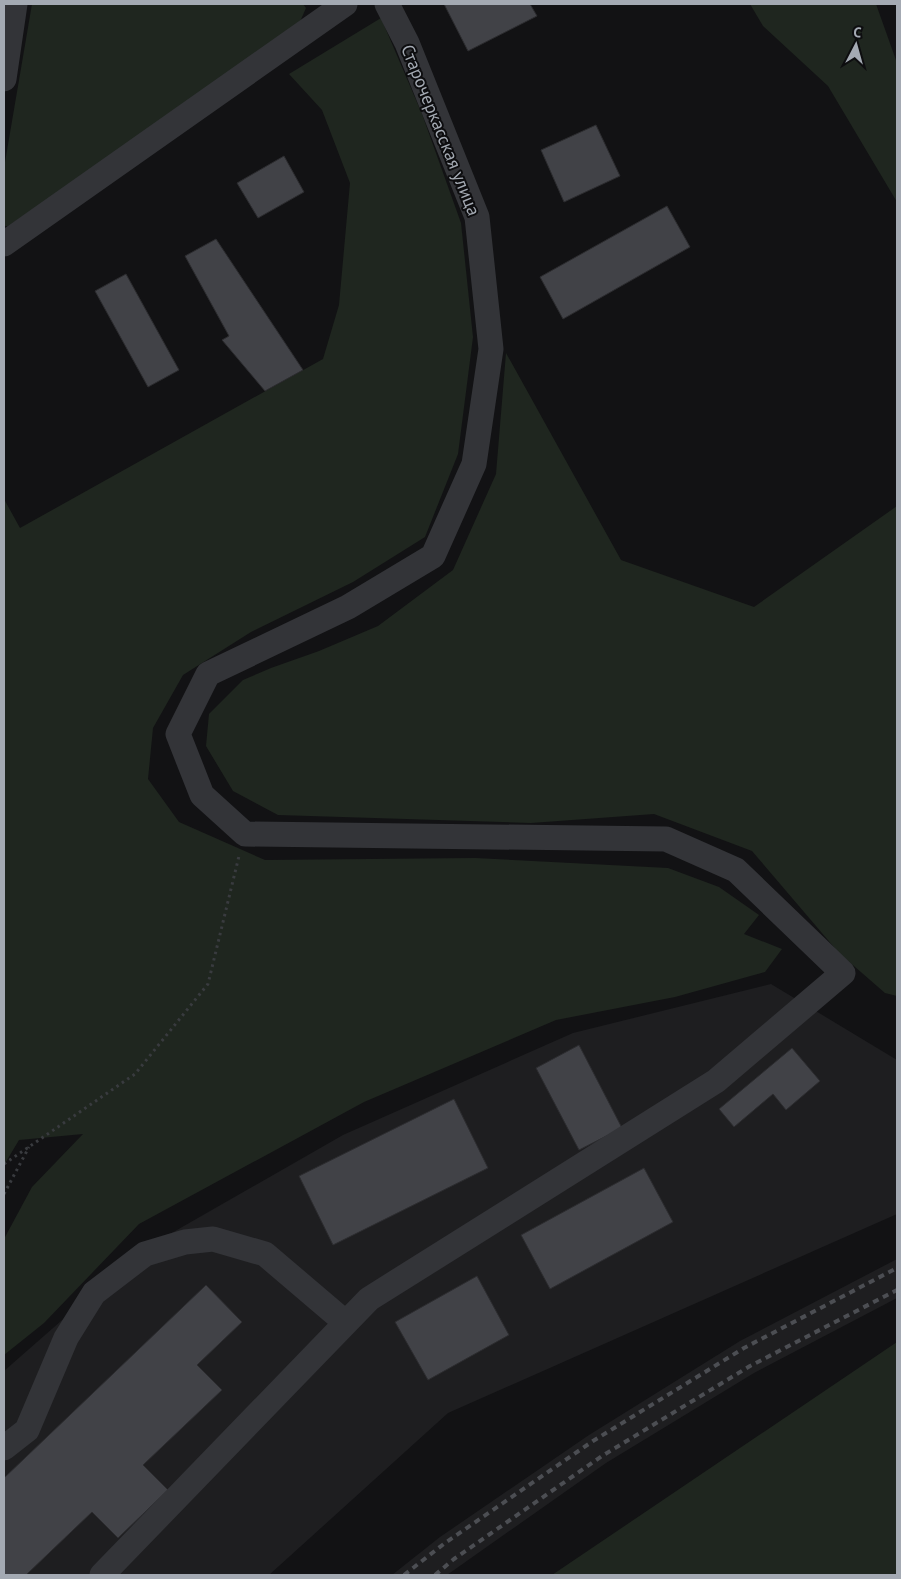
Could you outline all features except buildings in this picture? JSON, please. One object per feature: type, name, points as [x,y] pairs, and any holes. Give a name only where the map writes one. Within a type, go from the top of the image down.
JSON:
[{"type":"street","points":[[4,79],[15,4]]},
{"type":"street","points":[[4,244],[345,4]]},
{"type":"street","name":"Старочеркасская улица","points":[[245,834],[202,795],[178,734],[208,674],[348,607],[432,556],[474,464],[491,349],[477,217],[407,43],[387,4]]},
{"type":"street","points":[[102,1575],[369,1299],[716,1081],[843,973],[736,870],[666,839],[245,834]]},
{"type":"street","points":[[4,1448],[27,1430],[66,1338],[94,1294],[144,1254],[185,1242],[213,1239],[264,1254],[346,1323]]},
{"type":"path","points":[[4,1164],[135,1074],[208,984],[245,834]]},
{"type":"path","points":[[4,1194],[29,1146]]},
{"type":"shaded area","points":[[32,4],[303,4],[306,8],[299,24],[35,208],[8,226],[4,226],[4,168]]},
{"type":"shaded area","points":[[750,4],[876,4],[897,63],[897,202],[828,86],[763,26]]},
{"type":"shaded area","points":[[381,18],[422,114],[461,223],[473,337],[458,454],[425,537],[353,582],[251,632],[183,675],[153,728],[148,779],[179,822],[265,860],[475,858],[668,868],[719,887],[759,915],[744,934],[782,949],[765,972],[675,997],[556,1020],[364,1102],[139,1224],[44,1323],[4,1355],[4,1239],[32,1187],[83,1134],[19,1140],[4,1165],[4,499],[20,528],[323,359],[339,305],[350,183],[322,110],[289,74]]},
{"type":"shaded area","points":[[506,353],[621,560],[754,607],[897,506],[897,996],[885,993],[839,953],[752,851],[654,814],[531,823],[278,815],[233,791],[206,746],[209,714],[243,680],[378,626],[453,570],[496,474]]},
{"type":"shaded area","points":[[771,984],[897,1060],[897,1214],[448,1413],[269,1575],[4,1575],[4,1371],[142,1250],[343,1135],[573,1033]]},
{"type":"shaded area","points":[[897,1259],[897,1298],[754,1373],[606,1463],[447,1575],[392,1575],[440,1537],[589,1435],[740,1341]]},
{"type":"shaded area","points":[[897,1342],[897,1575],[552,1575]]},
{"type":"railway","points":[[404,1575],[445,1543],[593,1441],[744,1348],[897,1268]]},
{"type":"railway","points":[[435,1575],[454,1559],[602,1456],[750,1366],[897,1290]]}]
